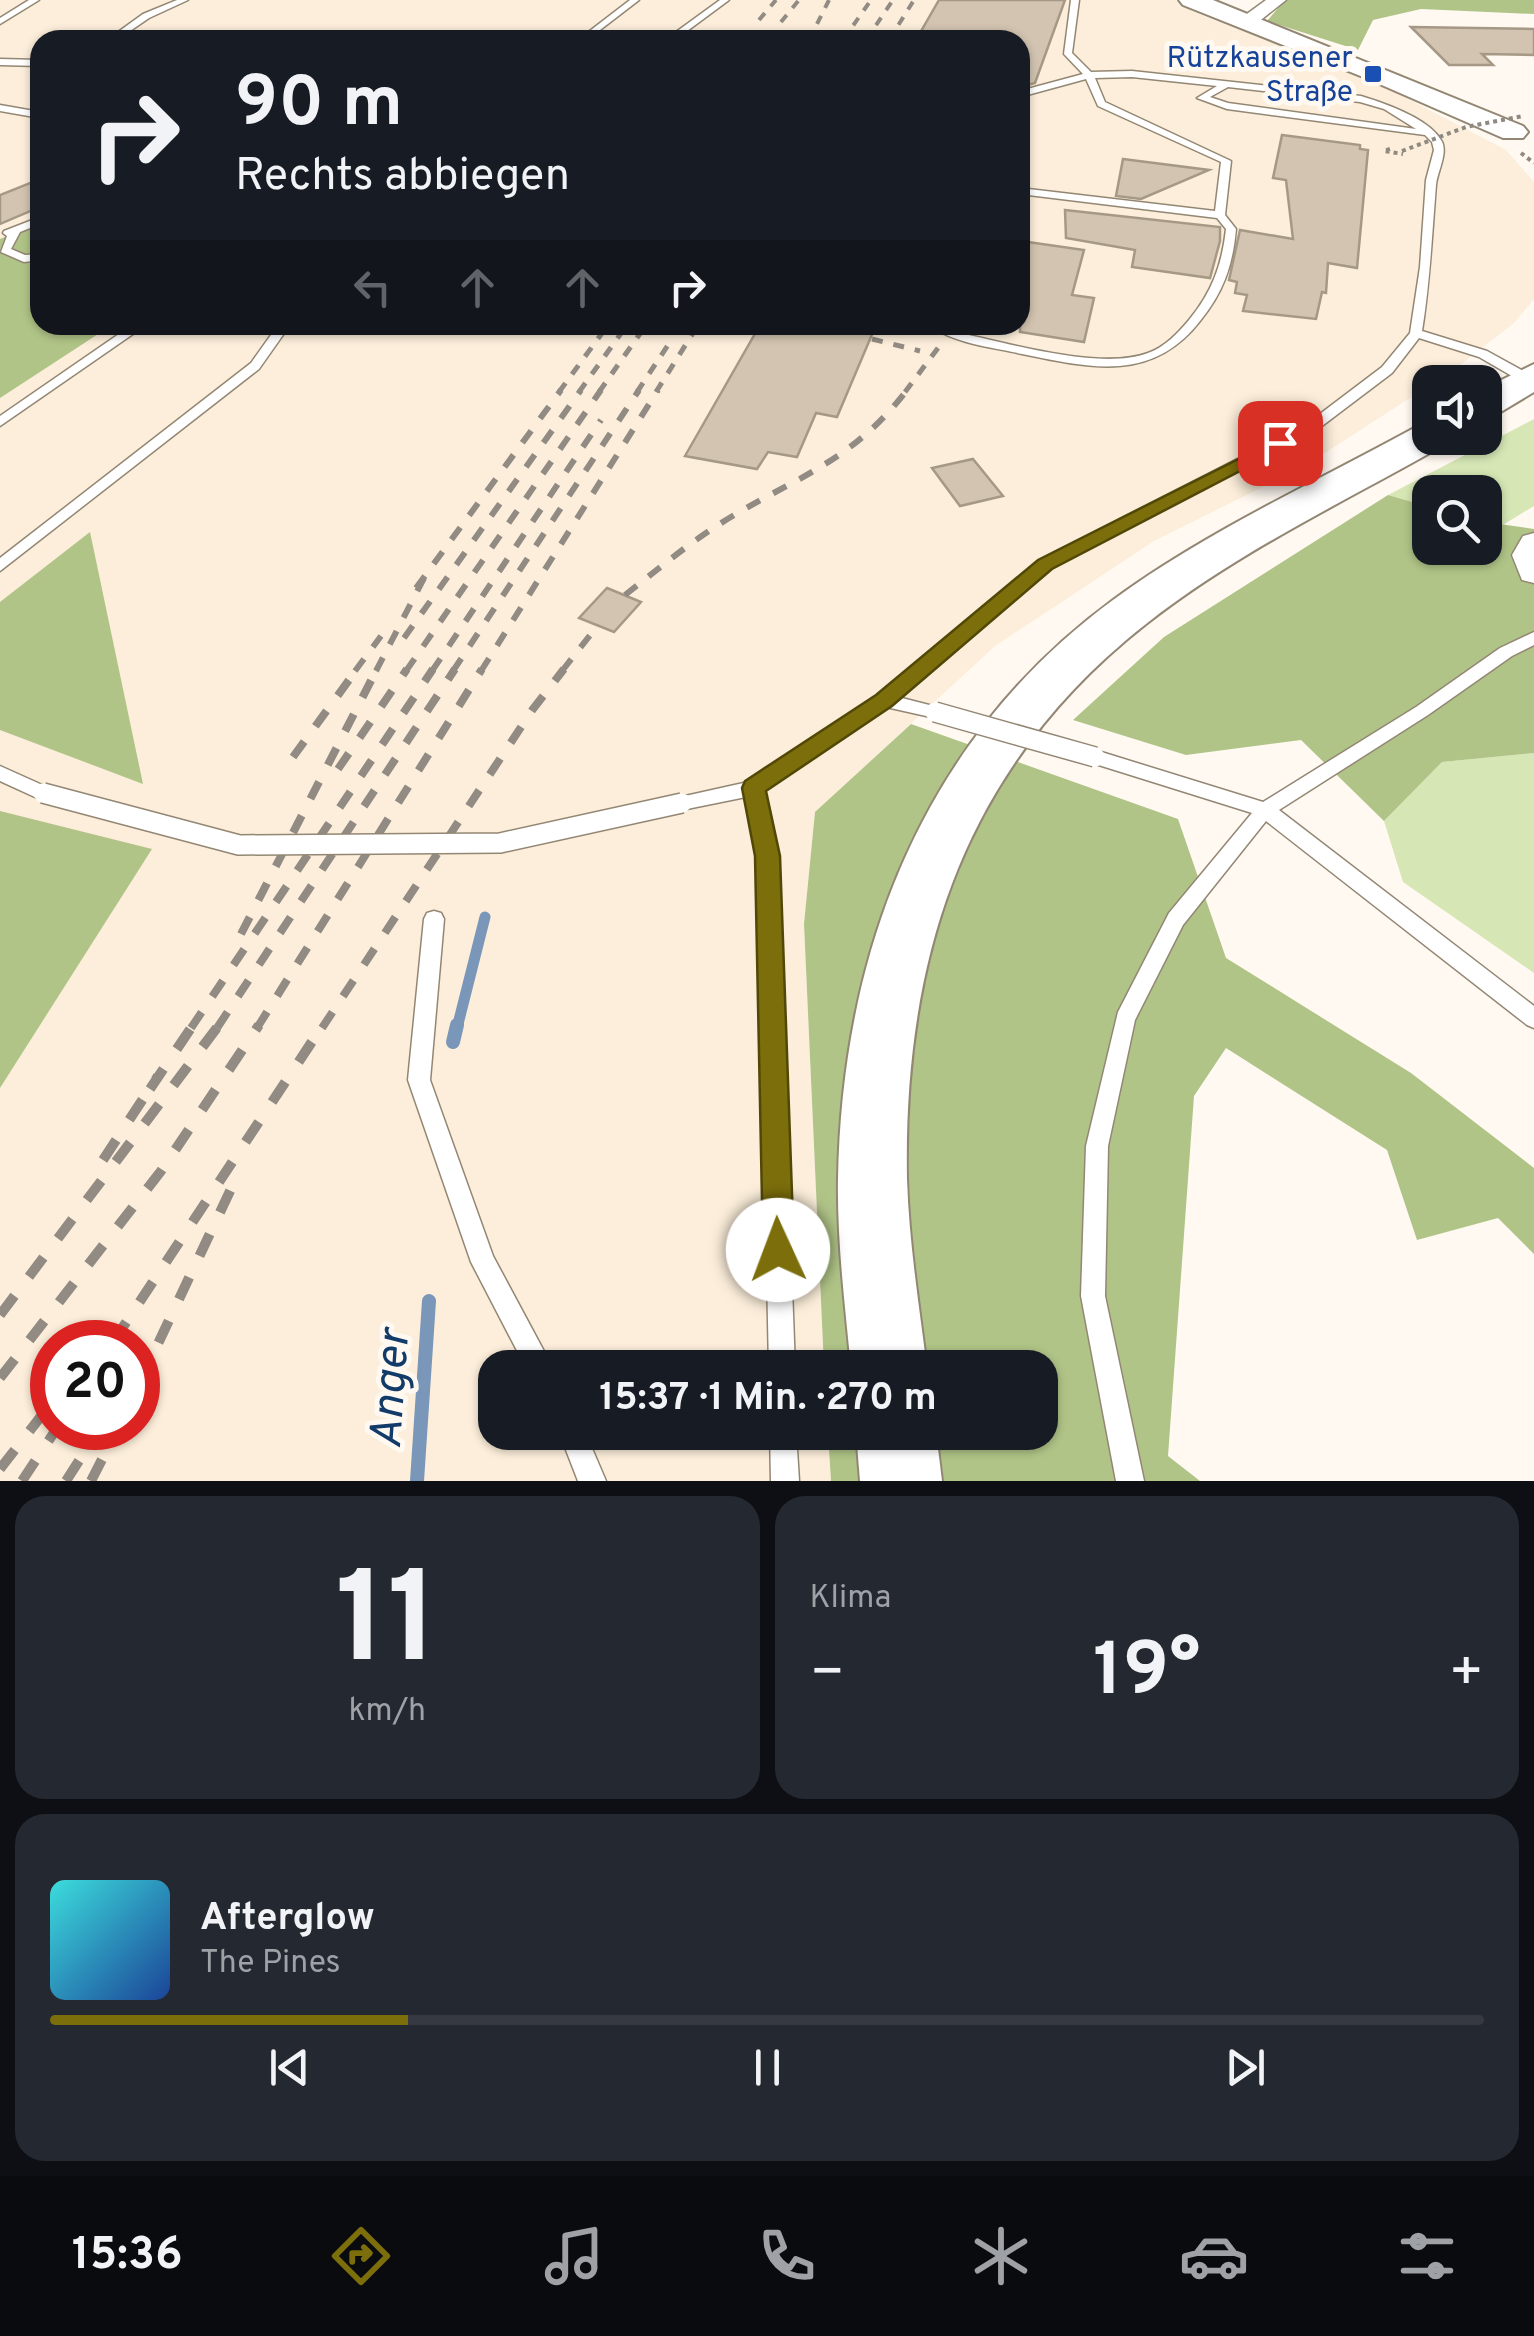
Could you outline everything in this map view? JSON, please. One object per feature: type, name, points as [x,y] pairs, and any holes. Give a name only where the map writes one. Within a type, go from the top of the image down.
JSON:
[{"type":"street","points":[[1192,0],[1526,136]]},
{"type":"street","points":[[1246,23],[1277,0]]},
{"type":"street","points":[[1502,396],[1532,379]]},
{"type":"street","points":[[887,1350],[874,1221],[876,1096],[894,978],[925,872],[976,778],[1027,706],[1094,640],[1234,544],[1412,446]]},
{"type":"street","points":[[1534,544],[1528,555],[1534,572]]},
{"type":"street","points":[[898,1450],[901,1481]]},
{"type":"lane","points":[[0,22],[34,0]]},
{"type":"lane","points":[[126,30],[146,16],[184,0]]},
{"type":"lane","points":[[595,30],[635,0]]},
{"type":"lane","points":[[683,30],[724,0]]},
{"type":"lane","points":[[1075,0],[1068,54],[1089,76],[1101,104],[1226,161],[1220,215]]},
{"type":"lane","points":[[0,62],[30,63]]},
{"type":"lane","points":[[0,773],[43,793],[239,844],[500,843],[754,788],[884,700],[1045,564],[1313,426],[1387,370],[1416,333],[1426,267],[1432,180],[1439,150],[1437,141],[1429,134],[1387,107],[1361,99],[1132,74],[1089,76],[1030,91]]},
{"type":"lane","points":[[1229,84],[1202,98],[1226,106],[1429,134]]},
{"type":"lane","points":[[0,108],[30,113]]},
{"type":"lane","points":[[953,335],[1087,362],[1145,358],[1178,342],[1228,270],[1232,229],[1220,215],[1030,191]]},
{"type":"lane","points":[[0,236],[30,224]]},
{"type":"lane","points":[[16,230],[5,250],[24,259]]},
{"type":"lane","points":[[0,263],[30,258]]},
{"type":"lane","points":[[1416,333],[1483,354],[1532,379]]},
{"type":"lane","points":[[0,422],[126,335]]},
{"type":"lane","points":[[0,566],[255,366],[277,335]]},
{"type":"lane","points":[[1130,1481],[1094,1296],[1097,1146],[1124,1018],[1176,919],[1265,810],[1506,652],[1534,638]]},
{"type":"lane","points":[[884,700],[1095,757],[1265,810],[1534,1018]]},
{"type":"lane","points":[[754,788],[767,856],[781,1350]]},
{"type":"lane","points":[[434,919],[419,1080],[483,1262],[530,1350]]},
{"type":"lane","points":[[579,1450],[592,1481]]},
{"type":"lane","points":[[784,1450],[785,1481]]},
{"type":"path","points":[[1403,152],[1466,127],[1526,136]]},
{"type":"shaded area","points":[[0,0],[1175,0],[1194,12],[1389,89],[1506,150],[1534,182],[1534,299],[1514,323],[1460,365],[1412,365],[1412,397],[1303,467],[1154,541],[995,646],[815,812],[804,924],[823,1350],[478,1350],[478,1450],[829,1450],[831,1481],[0,1481]]},
{"type":"green space","points":[[1285,0],[1534,0],[1534,14],[1421,9],[1373,20],[1358,50],[1267,21]]},
{"type":"green space","points":[[30,227],[30,335],[97,335],[0,398],[0,239]]},
{"type":"green space","points":[[1534,419],[1534,506],[1502,525],[1502,475],[1426,475],[1465,455],[1502,455],[1502,436]]},
{"type":"green space","points":[[1412,483],[1412,502],[1388,495]]},
{"type":"green space","points":[[1388,495],[1412,502],[1412,565],[1502,565],[1502,524],[1534,529],[1534,753],[1442,762],[1384,821],[1301,740],[1186,755],[1073,720],[1164,637]]},
{"type":"green space","points":[[90,532],[143,784],[0,730],[0,602]]},
{"type":"green space","points":[[911,724],[1178,819],[1226,958],[1411,1073],[1534,1168],[1534,1254],[1498,1218],[1417,1240],[1387,1150],[1226,1048],[1194,1096],[1168,1456],[1200,1481],[831,1481],[829,1450],[1058,1450],[1058,1350],[823,1350],[804,924],[815,812]]},
{"type":"green space","points":[[1534,753],[1534,973],[1403,882],[1384,821],[1442,762]]},
{"type":"green space","points":[[0,811],[152,849],[0,1088]]},
{"type":"building","points":[[939,0],[1065,0],[1035,83],[1030,84],[1030,30],[922,30]]},
{"type":"building","points":[[1411,27],[1534,29],[1534,55],[1482,54],[1493,65],[1449,65]]},
{"type":"building","points":[[1282,135],[1360,145],[1360,149],[1368,150],[1357,268],[1328,263],[1326,293],[1322,292],[1316,319],[1243,311],[1247,295],[1235,293],[1237,282],[1229,280],[1240,230],[1293,239],[1286,180],[1273,178]]},
{"type":"building","points":[[1123,159],[1209,170],[1141,199],[1116,196]]},
{"type":"building","points":[[30,183],[30,211],[0,224],[0,195]]},
{"type":"building","points":[[1065,210],[1220,227],[1210,278],[1132,267],[1135,250],[1066,238]]},
{"type":"building","points":[[1030,242],[1084,250],[1072,295],[1094,298],[1084,342],[1030,334]]},
{"type":"building","points":[[754,335],[872,335],[837,417],[816,413],[797,457],[768,452],[757,469],[685,456]]},
{"type":"building","points":[[973,459],[1003,496],[960,506],[932,468]]},
{"type":"building","points":[[607,588],[641,602],[614,632],[579,618]]},
{"type":"waterway","name":"Anger","points":[[457,1028],[485,917]]},
{"type":"waterway","name":"Anger","points":[[453,1042],[457,1025]]},
{"type":"waterway","name":"Anger","points":[[417,1481],[429,1301]]},
{"type":"railway","points":[[759,20],[776,0]]},
{"type":"railway","points":[[781,22],[799,0]]},
{"type":"railway","points":[[814,30],[829,0]]},
{"type":"railway","points":[[850,30],[871,0]]},
{"type":"railway","points":[[873,30],[893,0]]},
{"type":"railway","points":[[895,30],[914,0]]},
{"type":"railway","points":[[559,392],[601,335]]},
{"type":"railway","points":[[579,392],[620,335]]},
{"type":"railway","points":[[599,392],[639,335]]},
{"type":"railway","points":[[656,392],[692,335]]},
{"type":"railway","points":[[872,339],[920,351]]},
{"type":"railway","points":[[637,392],[670,342]]},
{"type":"railway","points":[[905,392],[938,348]]},
{"type":"railway","points":[[416,588],[561,390]]},
{"type":"railway","points":[[404,638],[581,390]]},
{"type":"railway","points":[[406,671],[601,390]]},
{"type":"railway","points":[[453,671],[639,390]]},
{"type":"railway","points":[[481,671],[658,390]]},
{"type":"railway","points":[[625,595],[706,533],[837,456],[884,417],[907,390]]},
{"type":"railway","points":[[432,671],[601,420]]},
{"type":"railway","points":[[376,671],[424,578]]},
{"type":"railway","points":[[562,671],[598,625]]},
{"type":"railway","points":[[355,671],[381,636]]},
{"type":"railway","points":[[293,757],[357,669]]},
{"type":"railway","points":[[241,934],[377,669]]},
{"type":"railway","points":[[338,769],[407,669]]},
{"type":"railway","points":[[191,1028],[433,669]]},
{"type":"railway","points":[[219,1025],[455,669]]},
{"type":"railway","points":[[257,1028],[482,669]]},
{"type":"railway","points":[[322,1028],[533,709],[564,669]]},
{"type":"railway","points":[[150,1089],[193,1025]]},
{"type":"railway","points":[[0,1315],[219,1025]]},
{"type":"railway","points":[[128,1320],[323,1025]]},
{"type":"railway","points":[[0,1378],[161,1171],[257,1028]]},
{"type":"railway","points":[[103,1160],[158,1076]]},
{"type":"railway","points":[[160,1339],[239,1172]]},
{"type":"railway","points":[[0,1469],[30,1430]]},
{"type":"railway","points":[[22,1481],[42,1450]]},
{"type":"railway","points":[[66,1481],[86,1450]]},
{"type":"railway","points":[[91,1481],[107,1450]]},
{"type":"place","name":"Rützkausener Straße","points":[[1373,74]]},
{"type":"route","points":[[778,1250],[767,856],[754,788],[884,700],[1045,564],[1280,443]]}]
